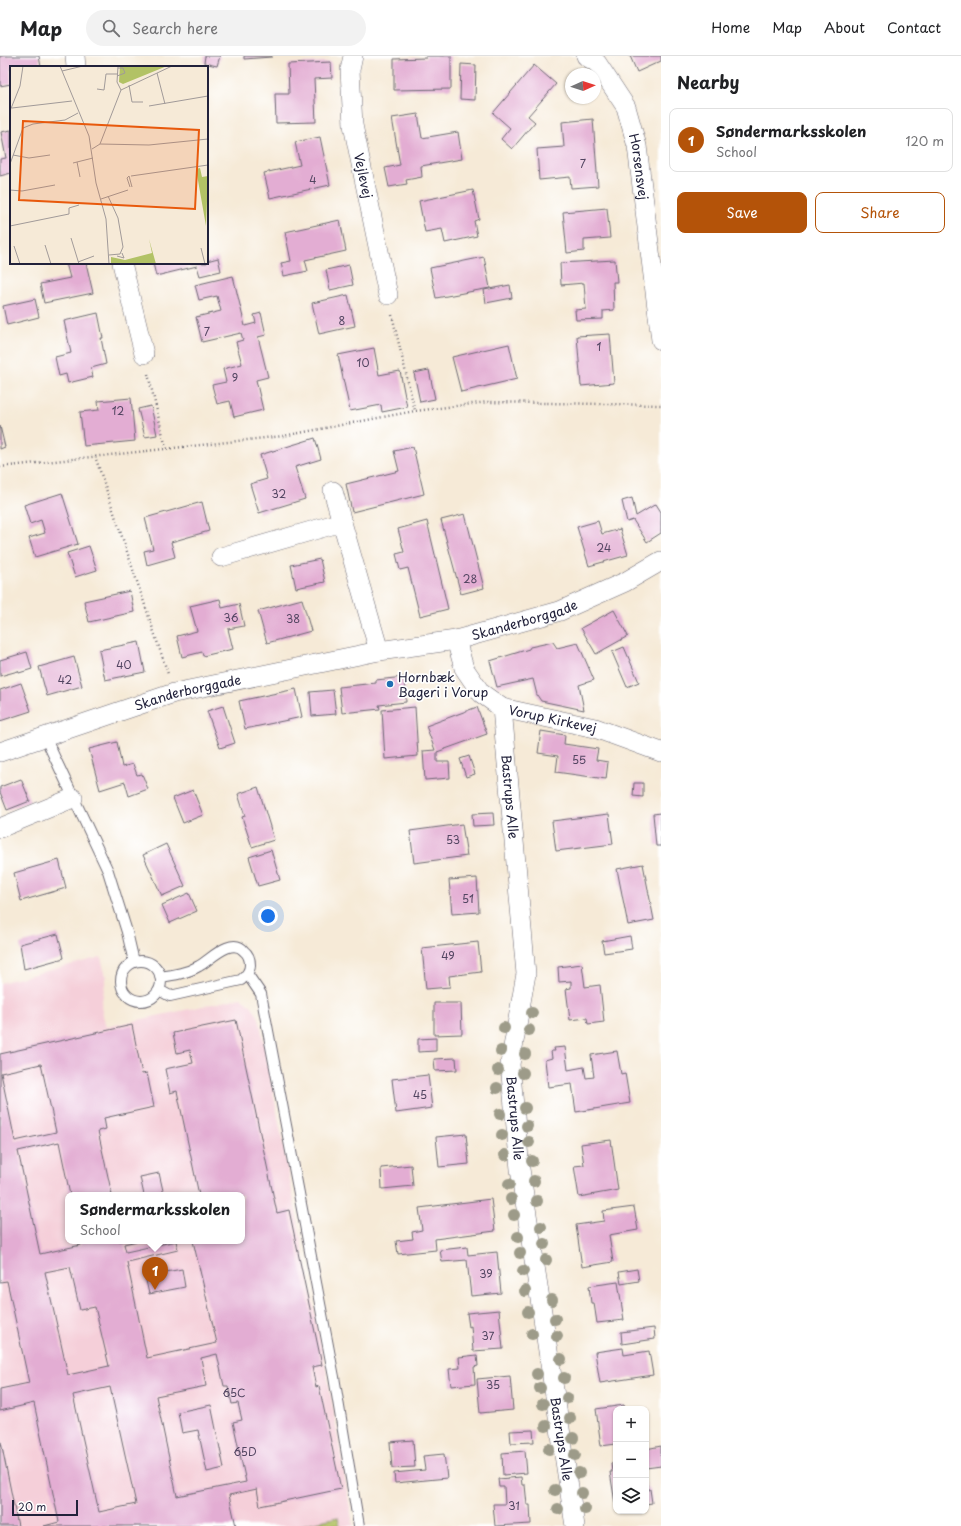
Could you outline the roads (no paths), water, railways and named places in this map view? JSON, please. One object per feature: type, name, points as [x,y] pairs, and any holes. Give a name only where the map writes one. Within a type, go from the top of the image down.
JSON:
[{"type":"street","points":[[75,56],[76,66]]},
{"type":"street","name":"Vejlevej","points":[[353,56],[350,70],[353,125],[388,295]]},
{"type":"street","name":"Horsensvej","points":[[586,56],[597,63],[626,107],[637,146],[661,340]]},
{"type":"street","points":[[122,264],[144,354]]},
{"type":"street","points":[[333,491],[379,651]]},
{"type":"street","points":[[220,557],[342,522]]},
{"type":"street","name":"Skanderborggade","points":[[0,752],[174,693],[379,651],[456,640],[560,611],[625,582],[661,561]]},
{"type":"street","name":"Vorup Kirkevej","points":[[456,640],[464,668],[481,693],[502,708],[595,728],[661,752]]},
{"type":"street","name":"Bastrups Alle","points":[[502,708],[526,974],[510,1064],[514,1111],[520,1169],[575,1526]]},
{"type":"street","points":[[0,828],[73,798]]},
{"type":"lane","points":[[45,736],[108,871],[127,932],[134,962]]},
{"type":"lane","points":[[158,990],[170,996],[179,995],[241,980],[248,975],[250,964],[247,954],[242,948],[234,946],[222,949],[199,966],[184,973],[160,977]]},
{"type":"lane","points":[[142,961],[152,964],[157,969],[160,977],[158,990],[150,998],[143,1000],[132,998],[124,992],[121,979],[126,967],[134,962],[142,961]]},
{"type":"lane","points":[[248,975],[261,994],[334,1377],[359,1526]]},
{"type":"place","name":"Hornbæk Bageri i Vorup","points":[[390,684]]},
{"type":"place","name":"Søndermarksskolen","points":[[155,1290]]}]
